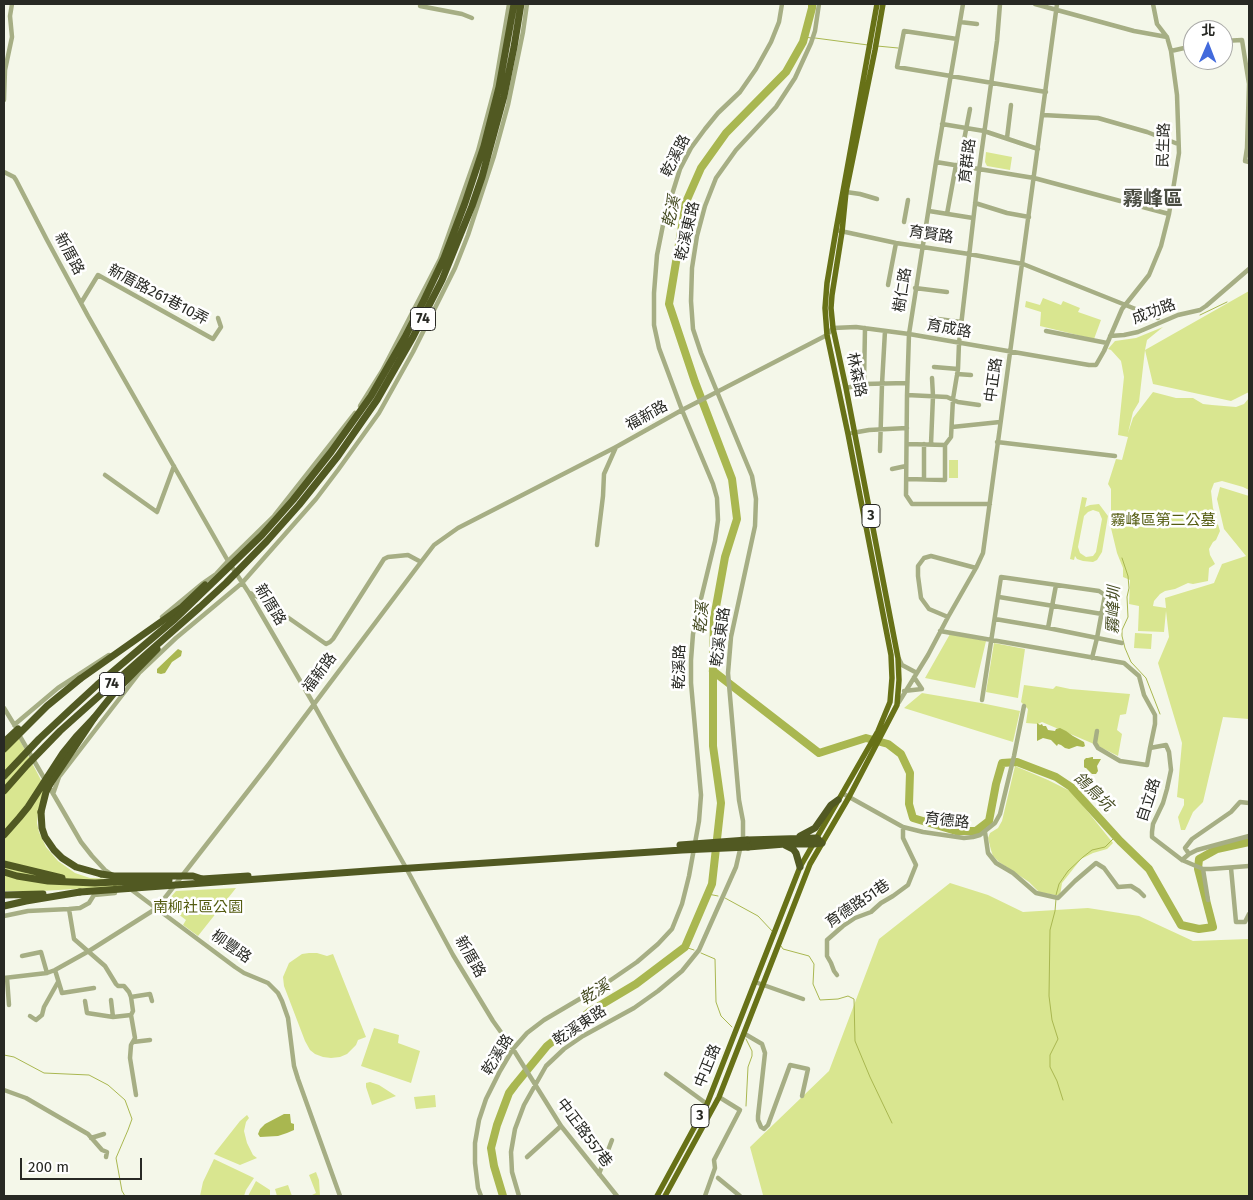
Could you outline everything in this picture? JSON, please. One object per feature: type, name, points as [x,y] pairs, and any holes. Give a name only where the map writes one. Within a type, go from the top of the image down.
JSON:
[{"type":"highway","name":"74","points":[[4,776],[72,708],[175,619],[244,553],[272,524],[331,452],[371,396],[413,322],[437,273],[465,203],[484,146],[499,87],[514,4]]},
{"type":"highway","name":"74","points":[[4,791],[60,731],[200,608],[284,523],[338,456],[377,400],[408,346],[451,260],[482,177],[508,82],[521,4]]},
{"type":"highway","points":[[4,742],[60,692],[182,606],[208,583],[218,578]]},
{"type":"highway","points":[[202,879],[193,876],[114,876],[76,867],[54,850],[49,843],[42,828],[41,812],[46,792],[56,774],[94,718],[114,693],[168,637],[226,583]]},
{"type":"highway","points":[[4,749],[48,706],[80,679]]},
{"type":"highway","points":[[4,835],[28,807],[63,753],[94,718]]},
{"type":"highway","points":[[5,895],[80,892],[748,844],[796,838],[808,833],[815,828],[831,805],[840,796]]},
{"type":"highway","points":[[796,838],[818,842]]},
{"type":"highway","points":[[4,872],[48,881],[115,882],[202,879],[748,844],[818,842]]},
{"type":"highway","points":[[785,844],[796,853],[800,867]]},
{"type":"highway","points":[[4,864],[79,882]]},
{"type":"highway","points":[[4,906],[80,892]]},
{"type":"main road","name":"3","points":[[874,40],[877,4]]},
{"type":"main road","name":"3","points":[[872,50],[883,4]]},
{"type":"main road","name":"林森路","points":[[872,50],[839,231],[831,308],[833,328],[846,388],[851,433],[892,655],[890,702]]},
{"type":"main road","name":"林森路","points":[[872,50],[839,231],[827,283],[825,308],[827,335],[851,433],[898,658],[897,705]]},
{"type":"main road","name":"3","points":[[800,867],[850,797],[879,734],[890,702]]},
{"type":"main road","name":"中正路","points":[[879,734],[897,705]]},
{"type":"main road","name":"3","points":[[818,842],[840,796],[874,745]]},
{"type":"main road","name":"中正路","points":[[665,1196],[719,1097],[818,842]]},
{"type":"main road","name":"中正路","points":[[657,1196],[707,1104],[800,867]]},
{"type":"main road","points":[[715,1082],[724,1085]]},
{"type":"street","points":[[4,100],[5,70],[12,37],[10,16],[12,4]]},
{"type":"street","points":[[14,725],[58,688],[153,625],[216,574],[274,516],[358,410],[382,371],[440,259],[478,151],[495,86],[509,4]]},
{"type":"street","points":[[53,794],[59,776],[140,672],[176,638],[242,582],[316,499],[379,413],[413,352],[455,268],[468,234],[494,156],[508,105],[527,4]]},
{"type":"street","name":"乾溪路","points":[[481,1196],[478,1188],[475,1163],[475,1143],[479,1120],[486,1098],[500,1071],[527,1033],[544,1020],[605,984],[637,962],[658,944],[672,928],[684,895],[696,840],[701,795],[691,683],[693,634],[715,541],[718,520],[717,498],[713,484],[659,348],[654,325],[657,255],[664,220],[680,169],[704,129],[740,92],[756,69],[771,42],[779,22],[782,4]]},
{"type":"street","name":"乾溪東路","points":[[518,1196],[512,1172],[511,1152],[515,1129],[534,1083],[546,1066],[564,1049],[583,1036],[634,1008],[682,971],[699,950],[736,867],[743,821],[739,800],[728,673],[731,637],[755,526],[756,499],[752,476],[716,393],[693,329],[691,301],[694,260],[697,236],[705,206],[716,178],[736,150],[776,106],[796,78],[815,31],[819,4]]},
{"type":"street","name":"樹仁路","points":[[963,4],[915,288],[909,334],[906,495],[912,504],[990,504]]},
{"type":"street","name":"育群路","points":[[924,480],[944,480],[946,445],[951,438],[961,322],[1000,4]]},
{"type":"street","points":[[1035,4],[1134,31],[1167,37]]},
{"type":"street","name":"中正路","points":[[897,705],[904,691],[928,656],[983,553],[1057,4]]},
{"type":"street","name":"民生路","points":[[1110,336],[1125,305],[1149,275],[1161,246],[1169,214],[1179,153],[1177,95],[1171,51],[1167,37],[1157,24],[1153,4]]},
{"type":"street","points":[[420,6],[462,14],[472,18]]},
{"type":"street","points":[[960,22],[977,24]]},
{"type":"street","points":[[957,39],[904,31],[897,67],[1046,92]]},
{"type":"street","points":[[1233,40],[1249,40]]},
{"type":"street","points":[[1242,40],[1249,84],[1245,161],[1249,162]]},
{"type":"street","points":[[1171,51],[1183,48]]},
{"type":"street","points":[[1007,138],[1011,105]]},
{"type":"street","points":[[947,214],[970,109]]},
{"type":"street","points":[[1043,115],[1098,118],[1147,132],[1178,144]]},
{"type":"street","points":[[942,124],[984,131],[1038,149]]},
{"type":"street","points":[[936,162],[1034,178],[1169,214]]},
{"type":"street","name":"新厝路","points":[[4,172],[16,180],[46,240],[81,303],[228,561],[249,593],[313,703],[454,955],[493,1021],[534,1083]]},
{"type":"street","points":[[846,192],[877,199]]},
{"type":"street","points":[[904,222],[908,200]]},
{"type":"street","points":[[975,202],[1007,213],[1029,216]]},
{"type":"street","points":[[928,211],[973,218]]},
{"type":"street","name":"育賢路","points":[[839,231],[896,243],[1022,264],[1158,318]]},
{"type":"street","points":[[888,285],[896,243]]},
{"type":"street","name":"成功路","points":[[1110,336],[1138,332],[1178,315],[1200,310],[1249,269]]},
{"type":"street","name":"新厝路261巷10弄","points":[[81,303],[98,275],[213,339],[222,327],[218,318]]},
{"type":"street","points":[[915,288],[948,292]]},
{"type":"street","points":[[930,318],[961,322]]},
{"type":"street","points":[[716,393],[827,335],[833,328]]},
{"type":"street","name":"育成路","points":[[833,328],[865,328],[1010,352]]},
{"type":"street","points":[[864,384],[865,328]]},
{"type":"street","points":[[880,452],[885,331]]},
{"type":"street","points":[[1046,331],[1107,343]]},
{"type":"street","points":[[1010,352],[1096,365],[1110,336]]},
{"type":"street","points":[[934,367],[971,375]]},
{"type":"street","points":[[931,444],[932,378]]},
{"type":"street","points":[[846,388],[864,384],[907,384]]},
{"type":"street","name":"福新路","points":[[5,978],[46,973],[55,970],[157,908],[269,764],[313,703],[434,545],[458,528],[716,393]]},
{"type":"street","points":[[907,395],[947,397],[958,402],[979,405]]},
{"type":"street","points":[[952,427],[1000,422]]},
{"type":"street","points":[[851,433],[907,428]]},
{"type":"street","points":[[997,442],[1115,456]]},
{"type":"street","points":[[906,444],[946,445]]},
{"type":"street","points":[[907,478],[924,480],[924,444]]},
{"type":"street","points":[[597,545],[604,496],[604,474],[616,447]]},
{"type":"street","points":[[105,474],[157,512],[174,466]]},
{"type":"street","points":[[892,469],[906,466]]},
{"type":"street","points":[[249,593],[260,598],[326,644],[333,639],[384,559],[408,555],[421,562]]},
{"type":"street","points":[[948,618],[929,609],[921,598],[918,566],[924,558],[931,556],[976,568]]},
{"type":"street","points":[[982,700],[1001,577],[1099,591],[1104,595],[1102,614],[1092,658]]},
{"type":"street","points":[[1048,628],[1056,584]]},
{"type":"street","points":[[999,598],[1102,614]]},
{"type":"street","points":[[995,619],[1122,642]]},
{"type":"street","points":[[940,631],[1124,663],[1141,678],[1144,695],[1155,715],[1150,748]]},
{"type":"street","points":[[898,658],[902,665],[915,675],[922,689],[904,691]]},
{"type":"street","points":[[890,702],[897,705]]},
{"type":"street","name":"育德路","points":[[840,796],[850,797],[903,827],[922,832],[973,838],[985,832],[995,823],[1000,814],[1012,767],[1024,706]]},
{"type":"street","name":"柳豐路","points":[[4,708],[81,842],[92,856],[106,870],[235,967],[268,983],[278,992],[288,1018],[294,1066],[340,1196]]},
{"type":"street","name":"自立路","points":[[1097,731],[1095,743],[1098,748],[1120,761],[1147,765],[1150,748],[1166,745],[1169,752],[1171,770],[1152,836],[1183,861]]},
{"type":"street","points":[[1189,854],[1185,848],[1192,839],[1231,812],[1240,802],[1249,804]]},
{"type":"street","name":"育德路51巷","points":[[837,975],[827,956],[827,940],[843,926],[871,912],[880,903],[908,885],[916,865],[903,838],[903,827]]},
{"type":"street","points":[[985,832],[988,853],[996,863],[1013,873],[1036,893],[1058,898],[1096,863],[1104,868],[1118,887],[1131,886],[1144,896]]},
{"type":"street","points":[[1249,836],[1197,850],[1189,854],[1183,861],[1201,868],[1211,869],[1249,866]]},
{"type":"street","points":[[1201,868],[1208,900]]},
{"type":"street","points":[[1231,868],[1236,922],[1245,922],[1249,914]]},
{"type":"street","points":[[4,916],[28,911],[80,908],[89,903],[94,895],[134,890]]},
{"type":"street","points":[[69,909],[74,939],[105,966],[118,986],[124,986],[129,992],[133,1011],[131,1015],[135,1038],[131,1045],[130,1058],[136,1095]]},
{"type":"street","points":[[22,956],[42,952],[46,973]]},
{"type":"street","points":[[55,970],[62,994],[94,988]]},
{"type":"street","points":[[5,978],[8,1005]]},
{"type":"street","points":[[30,1016],[36,1020],[42,1015],[44,1007],[58,982]]},
{"type":"street","points":[[755,982],[803,999]]},
{"type":"street","points":[[131,998],[150,994],[152,1001]]},
{"type":"street","points":[[111,1000],[113,1016]]},
{"type":"street","points":[[85,1001],[87,1013],[113,1016],[131,1015]]},
{"type":"street","points":[[744,1034],[762,1044],[765,1053],[758,1116],[761,1127],[764,1129],[768,1125],[790,1064],[808,1069],[802,1096]]},
{"type":"street","points":[[133,1042],[150,1040]]},
{"type":"street","points":[[666,1074],[707,1104]]},
{"type":"street","name":"中正路557巷","points":[[534,1083],[562,1126],[616,1196]]},
{"type":"street","points":[[4,1090],[26,1098],[88,1134],[106,1152],[106,1157]]},
{"type":"street","points":[[705,1196],[715,1168],[714,1160],[740,1110],[719,1097]]},
{"type":"street","points":[[526,1157],[562,1126]]},
{"type":"street","points":[[91,1138],[104,1134]]},
{"type":"street","points":[[599,1174],[612,1140]]},
{"type":"street","points":[[718,1178],[740,1196]]},
{"type":"green space","points":[[986,152],[1012,157],[1010,170],[987,166],[985,162]]},
{"type":"green space","points":[[1249,291],[1249,392],[1231,401],[1153,384],[1145,350]]},
{"type":"green space","points":[[1043,298],[1061,305],[1063,301],[1080,308],[1078,312],[1101,320],[1094,339],[1040,326],[1041,312],[1025,307],[1026,301],[1040,305]]},
{"type":"green space","name":"霧峰區第二公墓","points":[[1163,327],[1147,340],[1139,402],[1133,412],[1128,433],[1133,418],[1153,392],[1176,398],[1193,398],[1203,404],[1236,407],[1244,404],[1249,398],[1249,490],[1222,481],[1214,483],[1211,491],[1213,508],[1220,531],[1209,549],[1215,564],[1209,568],[1208,581],[1188,583],[1165,591],[1154,601],[1153,606],[1166,608],[1165,598],[1214,583],[1222,564],[1246,556],[1224,529],[1217,499],[1220,487],[1249,496],[1249,719],[1223,717],[1203,802],[1193,812],[1185,830],[1181,830],[1178,817],[1184,805],[1184,799],[1177,797],[1182,743],[1158,663],[1169,637],[1166,611],[1164,632],[1138,631],[1139,606],[1129,604],[1130,580],[1123,577],[1123,568],[1111,528],[1111,489],[1108,484],[1116,459],[1122,460],[1128,437],[1118,435],[1124,377],[1121,361],[1108,349],[1115,341],[1136,338]]},
{"type":"green space","points":[[949,460],[958,460],[958,478],[949,478]]},
{"type":"green space","points":[[1082,497],[1087,498],[1085,507],[1099,504],[1108,516],[1102,552],[1097,560],[1093,562],[1077,559],[1075,556],[1074,560],[1070,559]],"holes":[[[1093,510],[1099,512],[1102,519],[1096,552],[1093,556],[1086,557],[1080,553],[1078,547],[1084,516]]]},
{"type":"green space","points":[[1135,633],[1152,634],[1151,649],[1134,648]]},
{"type":"green space","points":[[950,634],[986,641],[975,688],[925,678]]},
{"type":"green space","points":[[994,643],[1025,649],[1018,698],[986,692]]},
{"type":"green space","points":[[1024,685],[1053,689],[1056,686],[1130,694],[1126,714],[1120,715],[1117,730],[1122,734],[1118,756],[1042,722],[1038,724],[1026,723],[1028,709],[1021,702]]},
{"type":"green space","points":[[922,693],[1020,711],[1013,742],[904,708]]},
{"type":"green space","points":[[16,733],[46,787],[42,796],[37,823],[46,847],[58,861],[75,873],[90,878],[114,879],[126,890],[91,888],[4,891],[4,744]]},
{"type":"green space","points":[[1015,766],[1072,792],[1113,843],[1107,849],[1081,859],[1062,883],[1060,896],[1039,892],[1029,882],[993,856],[988,838],[990,833],[998,828],[1002,821]]},
{"type":"green space","points":[[950,883],[988,895],[1023,912],[1088,908],[1139,916],[1193,941],[1249,939],[1249,1196],[762,1196],[750,1147],[829,1071],[879,939]]},
{"type":"green space","name":"南柳社區公園","points":[[236,888],[198,936],[183,925],[186,920],[165,904],[176,891]]},
{"type":"green space","points":[[309,953],[327,956],[333,954],[366,1037],[358,1040],[356,1045],[347,1054],[340,1057],[323,1057],[310,1050],[284,986],[283,977],[289,963],[302,954]]},
{"type":"green space","points":[[374,1028],[399,1035],[398,1043],[420,1051],[411,1083],[361,1066]]},
{"type":"green space","points":[[370,1082],[379,1085],[396,1096],[372,1105],[366,1087],[366,1083]]},
{"type":"green space","points":[[435,1095],[436,1107],[416,1109],[414,1097]]},
{"type":"green space","points":[[247,1115],[249,1118],[244,1131],[247,1143],[253,1155],[257,1158],[240,1165],[214,1154],[240,1121]]},
{"type":"green space","points":[[214,1159],[254,1178],[244,1196],[200,1196],[203,1182]]},
{"type":"green space","points":[[316,1172],[319,1180],[320,1196],[310,1196],[316,1193],[309,1175]]},
{"type":"green space","points":[[256,1181],[270,1190],[270,1196],[248,1196]]},
{"type":"green space","points":[[288,1185],[292,1196],[277,1196],[275,1189]]},
{"type":"shaded area","points":[[178,649],[182,651],[181,656],[172,662],[165,673],[157,673],[157,669]]},
{"type":"shaded area","points":[[1037,723],[1046,726],[1048,730],[1055,731],[1060,728],[1084,742],[1085,746],[1069,749],[1058,744],[1057,746],[1051,740],[1043,738],[1037,741]]},
{"type":"shaded area","points":[[1093,757],[1093,759],[1101,759],[1097,766],[1098,771],[1096,774],[1092,774],[1084,767],[1084,760]]},
{"type":"shaded area","points":[[284,1114],[290,1114],[294,1130],[278,1136],[260,1137],[258,1134],[265,1124]]},
{"type":"waterway","name":"乾溪","points":[[503,1196],[491,1148],[509,1093],[547,1046],[589,1012],[636,984],[685,947],[712,884],[721,803],[713,746],[714,618],[725,557],[737,519],[732,479],[695,382],[669,304],[686,202],[701,168],[726,133],[786,72],[803,42],[812,4]]},
{"type":"waterway","name":"乾溪","points":[[805,37],[811,38]]},
{"type":"waterway","points":[[815,38],[868,45]]},
{"type":"waterway","points":[[877,46],[898,48]]},
{"type":"waterway","points":[[1200,315],[1227,302]]},
{"type":"waterway","name":"霧峰圳","points":[[1122,558],[1128,576],[1129,588],[1127,597],[1128,617],[1122,630],[1122,636],[1131,662],[1146,678],[1160,714]]},
{"type":"waterway","name":"鴿鳥坑","points":[[713,671],[819,753],[866,738],[888,744],[901,754],[910,773],[909,804],[913,818],[956,831],[976,831],[989,821],[1002,763],[1017,762],[1056,777],[1071,787],[1120,841],[1149,869],[1181,925],[1199,929],[1213,927],[1198,869],[1199,859],[1217,849],[1249,842]]},
{"type":"waterway","points":[[1056,895],[1059,884],[1068,871],[1092,850],[1105,847],[1116,836]]},
{"type":"waterway","points":[[708,894],[718,896]]},
{"type":"waterway","points":[[725,898],[758,916],[773,932]]},
{"type":"waterway","points":[[1056,899],[1050,930],[1049,996],[1052,1020],[1058,1039],[1050,1055],[1050,1067],[1063,1100]]},
{"type":"waterway","points":[[781,946],[783,949],[809,956],[814,964],[813,984],[820,1000],[838,999],[848,996],[854,999],[855,1041],[892,1123]]},
{"type":"waterway","points":[[685,947],[694,950]]},
{"type":"waterway","points":[[701,953],[715,959],[716,1002],[721,1016],[732,1027]]},
{"type":"waterway","points":[[746,1039],[752,1051],[748,1067],[746,1106]]},
{"type":"waterway","points":[[4,1055],[14,1057],[44,1073],[89,1075],[108,1085],[125,1100],[132,1119],[116,1158],[122,1191],[125,1196]]},
{"type":"district","name":"霧峰區","points":[[1153,199]]}]
